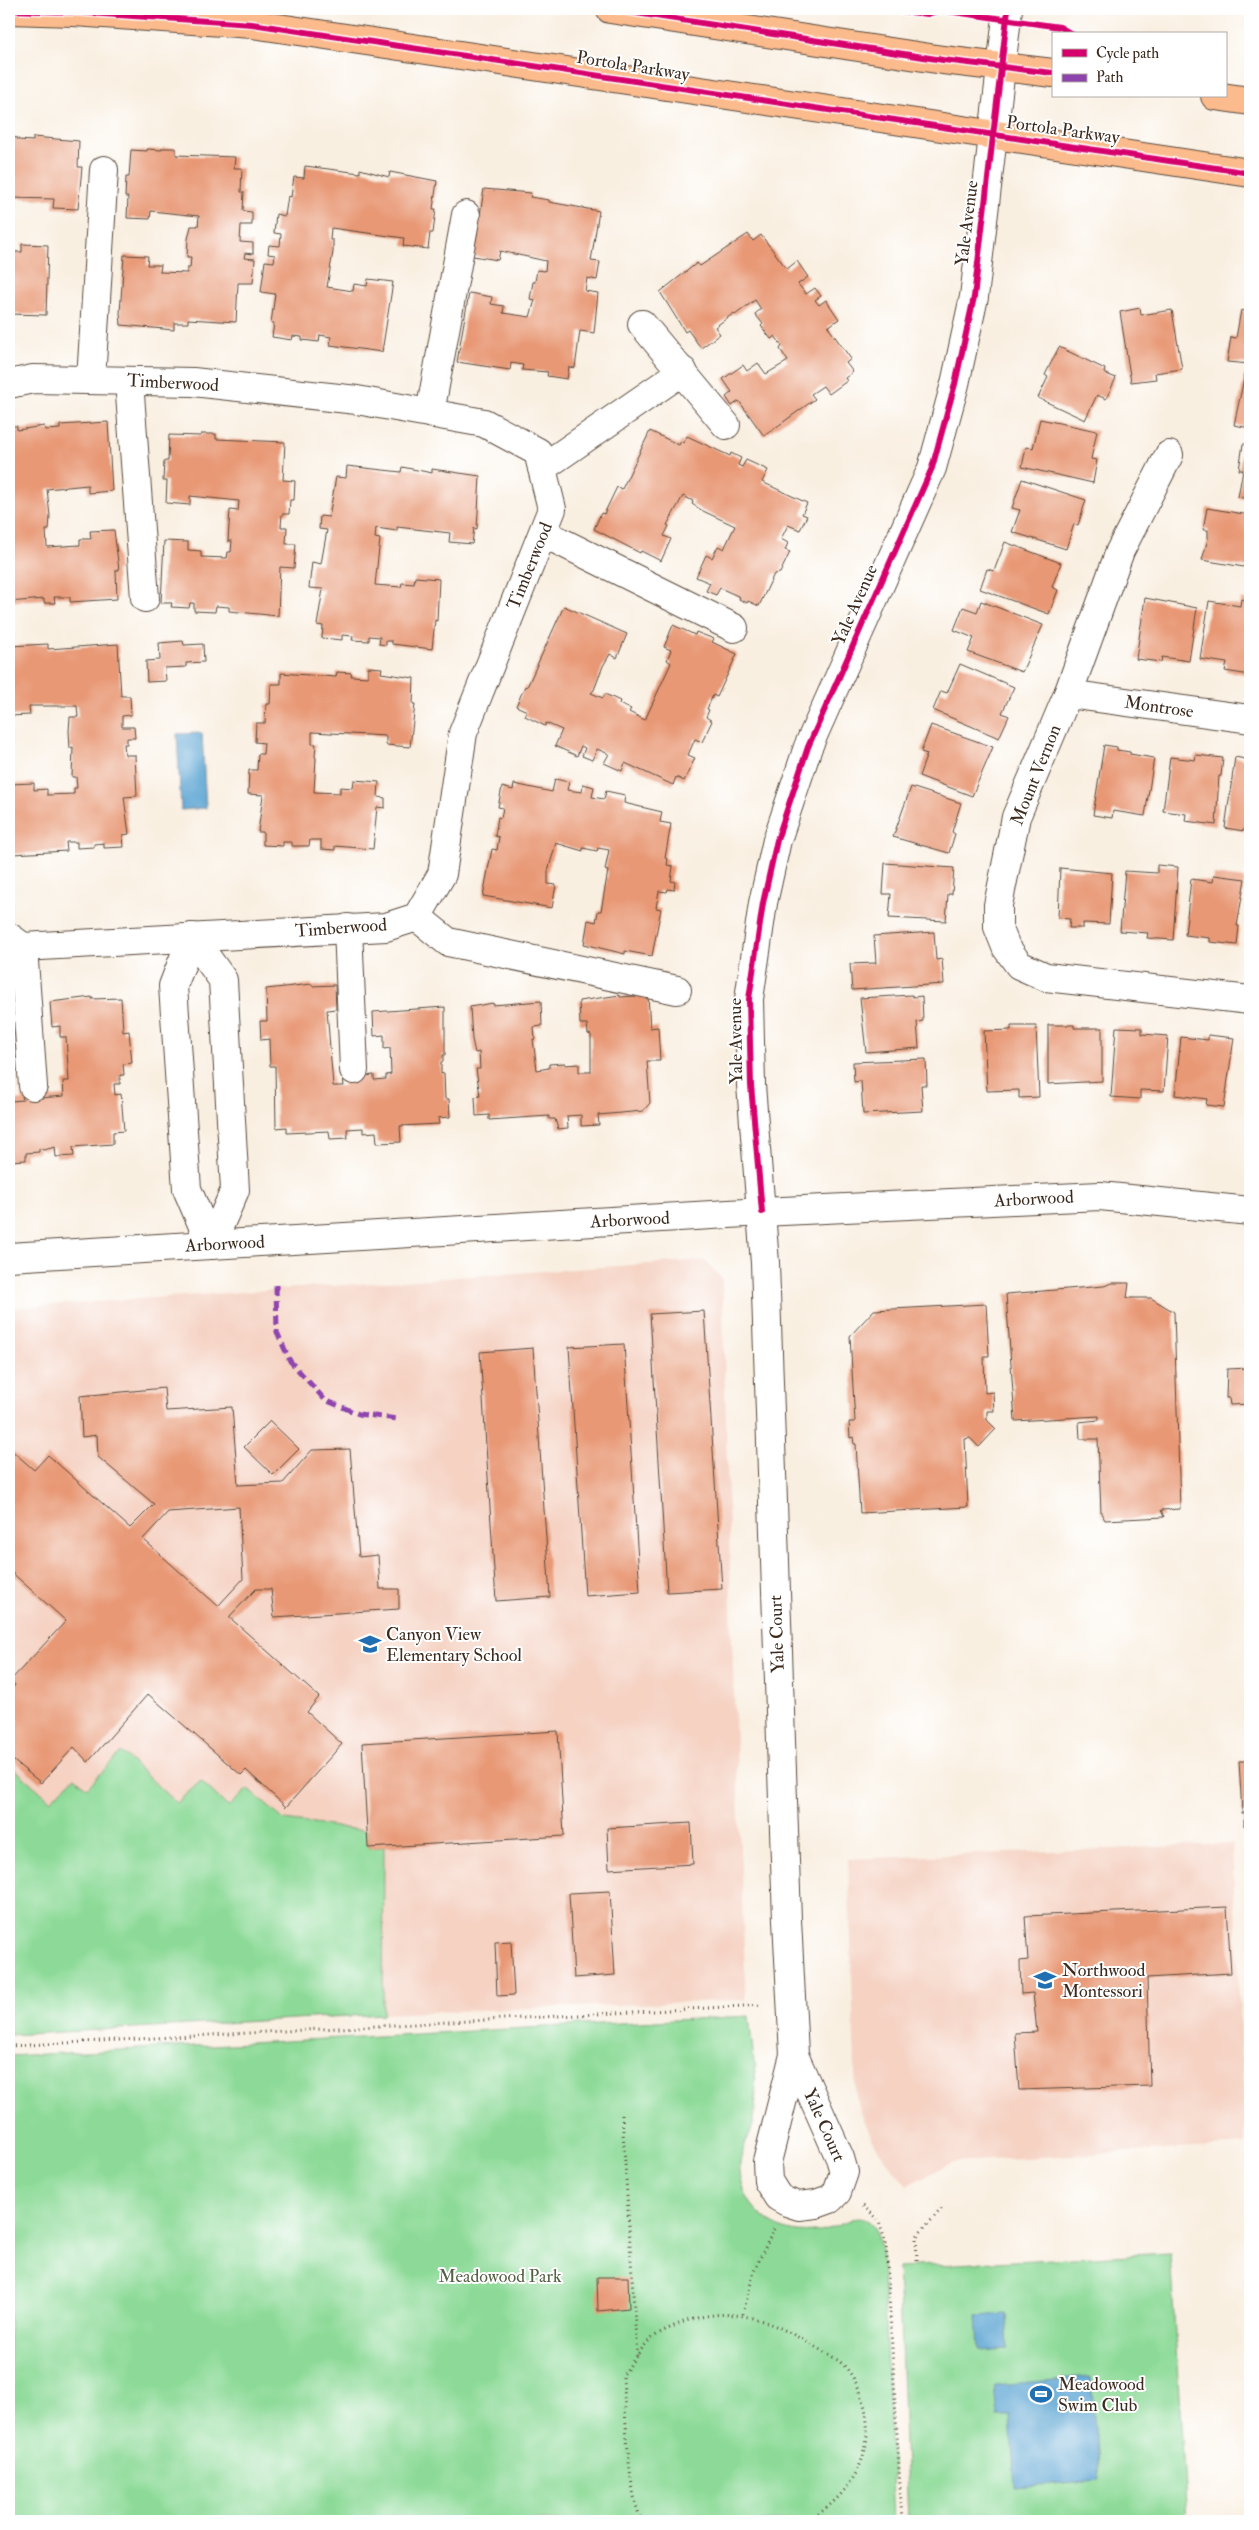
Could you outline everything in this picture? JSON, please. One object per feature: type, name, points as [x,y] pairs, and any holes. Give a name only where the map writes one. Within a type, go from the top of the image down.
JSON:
[{"type":"main road","points":[[610,9],[1052,73]]},
{"type":"main road","name":"Portola Parkway","points":[[9,10],[74,12],[252,24],[1250,173]]},
{"type":"main road","points":[[1226,98],[1250,101]]},
{"type":"street","name":"Yale Avenue","points":[[762,1212],[751,1085],[749,998],[765,894],[777,840],[808,747],[932,468],[955,384],[974,297],[1008,9]]},
{"type":"street","points":[[91,380],[104,170]]},
{"type":"street","points":[[430,413],[466,216]]},
{"type":"street","points":[[642,324],[684,372],[726,425]]},
{"type":"street","points":[[542,468],[684,372]]},
{"type":"street","name":"Timberwood","points":[[9,384],[33,379],[203,383],[357,400],[484,423],[538,452],[552,509],[463,733],[442,874],[417,916],[386,927],[192,937],[16,942]]},
{"type":"street","points":[[130,381],[144,598]]},
{"type":"street","name":"Mount Vernon","points":[[1169,455],[1120,551],[1068,694],[1016,817],[998,905],[998,927],[1006,947],[1020,965],[1046,977],[1250,1000]]},
{"type":"street","points":[[543,533],[734,628]]},
{"type":"street","name":"Montrose","points":[[1068,694],[1250,719]]},
{"type":"street","points":[[417,916],[448,942],[677,990]]},
{"type":"street","points":[[348,928],[354,1070]]},
{"type":"street","points":[[192,937],[223,980],[224,990],[234,1190],[211,1245]]},
{"type":"street","points":[[192,937],[173,986],[187,1189],[211,1245]]},
{"type":"street","points":[[16,942],[33,1086]]},
{"type":"street","name":"Arborwood","points":[[9,1257],[762,1212],[1100,1196],[1250,1211]]},
{"type":"street","name":"Yale Court","points":[[762,1212],[790,2004],[794,2054],[767,2162],[768,2181],[778,2197],[787,2202]]},
{"type":"street","name":"Yale Court","points":[[794,2054],[840,2158],[844,2172],[837,2192]]},
{"type":"street","points":[[787,2202],[799,2206],[816,2204],[830,2199],[837,2192]]},
{"type":"path","points":[[9,2046],[790,2004]]},
{"type":"path","points":[[622,2116],[637,2356]]},
{"type":"path","points":[[837,2192],[868,2209],[878,2219],[886,2243],[902,2521]]},
{"type":"path","points":[[743,2314],[754,2271],[787,2202]]},
{"type":"path","points":[[917,2260],[916,2237],[942,2207]]},
{"type":"path","points":[[643,2521],[636,2505],[632,2484],[623,2375],[652,2339],[693,2319],[715,2314],[743,2314],[769,2322],[840,2362],[859,2387],[868,2420],[866,2454],[849,2485],[821,2513],[808,2521]]},
{"type":"shaded area","name":"Canyon View Elementary School","points":[[705,1260],[722,1279],[732,1640],[746,2000],[383,2014],[9,2035],[9,1308]]},
{"type":"shaded area","name":"Northwood Montessori","points":[[1232,1844],[1246,2145],[953,2162],[907,2186],[875,2146],[856,2100],[848,1859]]},
{"type":"green space","points":[[121,1752],[176,1803],[201,1781],[228,1807],[248,1789],[284,1820],[367,1831],[368,1848],[384,1847],[383,2014],[9,2035],[9,1764],[50,1800],[75,1777],[87,1788]]},
{"type":"green space","name":"Meadowood Park","points":[[749,2016],[756,2095],[753,2125],[740,2163],[741,2178],[751,2204],[760,2214],[784,2229],[798,2232],[813,2232],[857,2218],[869,2222],[878,2237],[882,2257],[894,2521],[9,2521],[9,2056]]},
{"type":"green space","name":"Meadowood Swim Club","points":[[1170,2253],[1187,2521],[908,2521],[898,2267]]},
{"type":"water","points":[[202,733],[206,808],[181,810],[177,734]]},
{"type":"water","points":[[1006,2314],[1008,2349],[979,2351],[977,2316]]},
{"type":"water","points":[[1091,2377],[1099,2480],[1015,2487],[1010,2417],[998,2417],[995,2385]]},
{"type":"building","points":[[9,137],[33,141],[33,137],[79,141],[78,167],[82,167],[78,209],[53,208],[54,199],[9,198]]},
{"type":"building","points":[[162,148],[176,148],[176,155],[235,157],[234,168],[242,168],[241,192],[244,192],[243,211],[252,212],[252,225],[241,225],[240,242],[253,243],[253,254],[245,253],[244,258],[255,259],[253,283],[238,283],[236,322],[188,319],[188,323],[174,323],[174,330],[121,325],[120,313],[124,255],[148,256],[147,265],[161,265],[160,272],[187,273],[187,268],[190,268],[191,257],[187,257],[188,239],[191,226],[198,226],[199,216],[151,211],[150,219],[127,218],[128,197],[125,197],[126,177],[129,177],[131,150],[147,151],[147,149],[162,150]]},
{"type":"building","points":[[305,166],[360,173],[360,169],[389,177],[390,172],[437,181],[433,209],[436,209],[433,233],[430,233],[428,249],[403,246],[404,238],[331,228],[330,240],[333,240],[333,252],[327,287],[353,291],[354,284],[367,286],[368,279],[393,282],[382,352],[330,345],[331,337],[320,335],[319,342],[302,340],[302,337],[293,336],[292,340],[272,337],[274,323],[271,323],[275,294],[261,292],[265,261],[274,262],[275,255],[268,254],[269,245],[280,246],[281,234],[274,233],[276,214],[285,216],[288,196],[291,197],[294,177],[304,178]]},
{"type":"building","points":[[484,189],[531,193],[530,197],[599,211],[591,261],[600,262],[597,280],[587,278],[585,291],[598,293],[594,333],[580,331],[575,368],[569,367],[567,379],[547,376],[548,372],[522,370],[523,365],[511,363],[510,370],[457,362],[469,293],[492,297],[491,304],[504,306],[503,313],[530,317],[535,300],[530,299],[533,282],[535,282],[537,270],[545,271],[546,261],[500,251],[498,260],[473,256],[477,234],[474,234],[477,214],[480,215]]},
{"type":"building","points":[[748,234],[753,241],[761,235],[787,269],[797,261],[808,277],[798,284],[806,294],[815,288],[821,296],[815,300],[819,305],[826,300],[839,319],[828,327],[851,359],[846,363],[853,372],[845,378],[847,381],[829,394],[823,386],[811,394],[815,399],[764,436],[739,401],[732,406],[726,397],[732,392],[723,379],[743,365],[747,371],[758,363],[766,374],[788,361],[780,349],[782,346],[775,336],[771,339],[761,326],[763,324],[755,314],[761,309],[755,300],[715,327],[720,334],[701,348],[688,330],[685,332],[660,292],[697,263],[700,266]]},
{"type":"building","points":[[22,244],[48,245],[46,315],[9,314],[9,252],[22,252]]},
{"type":"building","points":[[1140,308],[1141,315],[1172,310],[1182,369],[1155,373],[1156,379],[1131,382],[1120,312]]},
{"type":"building","points":[[1241,310],[1250,312],[1250,364],[1227,362],[1231,337],[1236,338]]},
{"type":"building","points":[[1059,347],[1105,369],[1104,373],[1116,378],[1106,399],[1097,395],[1085,420],[1038,398],[1048,377],[1045,375]]},
{"type":"building","points":[[1245,374],[1250,374],[1250,428],[1234,425]]},
{"type":"building","points":[[1040,419],[1097,431],[1091,459],[1097,460],[1093,483],[1022,467],[1026,447],[1033,448]]},
{"type":"building","points":[[108,422],[112,491],[88,493],[88,485],[47,489],[50,516],[49,530],[46,530],[47,547],[80,545],[80,539],[91,539],[90,531],[114,530],[119,570],[116,570],[117,599],[70,602],[70,597],[54,597],[55,603],[44,603],[44,599],[9,602],[9,426],[17,426],[17,430],[44,426],[45,430],[60,429],[60,425]]},
{"type":"building","points":[[650,431],[679,445],[681,441],[683,443],[687,436],[730,456],[731,453],[741,458],[738,465],[742,467],[746,460],[768,470],[762,482],[807,503],[802,514],[807,516],[800,530],[788,525],[781,539],[788,543],[785,550],[790,552],[780,573],[774,574],[759,606],[748,601],[747,603],[739,599],[740,597],[720,588],[716,595],[706,591],[710,583],[696,577],[706,555],[712,558],[718,546],[724,549],[735,526],[703,511],[692,504],[693,501],[683,496],[667,525],[669,526],[664,536],[671,539],[661,561],[641,551],[640,553],[594,529],[601,513],[604,514],[617,487],[622,489]]},
{"type":"building","points":[[201,434],[216,434],[216,439],[285,442],[283,480],[295,481],[294,500],[290,500],[289,514],[282,514],[281,527],[287,527],[286,544],[296,544],[294,568],[280,567],[278,616],[229,611],[229,607],[216,606],[215,612],[194,611],[194,603],[190,603],[189,608],[171,607],[172,603],[161,603],[164,541],[188,542],[188,550],[201,551],[201,557],[227,558],[228,552],[231,552],[232,541],[228,541],[230,510],[238,511],[239,501],[190,496],[190,505],[166,503],[167,481],[163,481],[164,461],[168,461],[169,435],[201,436]]},
{"type":"building","points":[[1243,444],[1250,445],[1249,499],[1238,497],[1243,470],[1239,470]]},
{"type":"building","points":[[347,466],[401,472],[402,467],[432,473],[432,469],[480,476],[477,529],[474,528],[472,544],[449,542],[450,533],[397,527],[397,531],[376,528],[375,538],[380,539],[375,585],[401,587],[402,583],[414,584],[415,577],[439,579],[437,621],[435,620],[432,649],[392,644],[392,641],[386,641],[386,645],[379,644],[380,637],[369,636],[369,641],[352,640],[353,636],[342,635],[342,640],[322,638],[323,626],[317,625],[323,589],[309,588],[312,562],[321,564],[327,530],[319,529],[320,516],[329,517],[336,477],[346,478]]},
{"type":"building","points":[[1022,479],[1086,500],[1078,525],[1074,524],[1066,549],[1012,532],[1020,510],[1012,508]]},
{"type":"building","points":[[1207,508],[1250,515],[1250,568],[1202,560],[1208,539],[1208,530],[1203,530]]},
{"type":"building","points":[[1005,542],[1061,563],[1052,587],[1058,590],[1049,614],[980,589],[987,569],[994,571]]},
{"type":"building","points":[[1145,598],[1197,608],[1189,661],[1162,657],[1161,662],[1136,659]]},
{"type":"building","points":[[1241,599],[1250,601],[1250,675],[1225,671],[1227,663],[1200,659],[1209,601],[1240,606]]},
{"type":"building","points":[[981,601],[1043,625],[1022,672],[968,652],[974,638],[954,630],[963,607],[977,612]]},
{"type":"building","points":[[564,606],[627,634],[617,658],[610,654],[591,693],[603,698],[605,694],[620,701],[619,704],[631,709],[629,712],[645,720],[671,663],[667,660],[671,650],[664,647],[673,625],[695,635],[696,632],[714,639],[712,642],[737,654],[717,697],[713,695],[707,709],[709,710],[706,717],[712,721],[702,742],[695,739],[688,755],[695,758],[684,781],[676,777],[673,785],[625,763],[622,771],[604,763],[609,754],[597,749],[592,760],[582,756],[585,748],[581,746],[577,756],[555,746],[562,730],[546,723],[545,726],[525,716],[527,711],[516,706],[525,686],[527,687]]},
{"type":"building","points":[[183,641],[184,645],[203,644],[204,662],[186,663],[186,667],[165,668],[166,681],[147,682],[146,661],[160,660],[159,643]]},
{"type":"building","points":[[48,644],[48,649],[118,644],[121,696],[130,696],[131,715],[122,716],[122,727],[134,727],[135,738],[127,738],[127,744],[124,744],[125,755],[135,755],[137,796],[124,797],[129,834],[123,835],[124,847],[104,848],[104,843],[94,844],[94,847],[77,848],[77,842],[66,842],[67,851],[13,854],[9,784],[34,783],[34,790],[47,789],[47,795],[74,794],[74,788],[77,788],[76,777],[72,777],[73,747],[70,748],[69,731],[70,717],[78,717],[77,706],[29,706],[30,715],[9,716],[9,646]]},
{"type":"building","points":[[960,664],[1014,687],[1002,713],[1009,716],[999,738],[933,710],[941,691],[947,693]]},
{"type":"building","points":[[368,667],[382,668],[381,673],[414,678],[413,704],[415,704],[410,747],[386,745],[386,736],[312,732],[312,744],[316,744],[314,792],[340,793],[340,787],[353,788],[354,780],[379,782],[378,797],[385,798],[385,808],[377,807],[373,849],[335,846],[335,850],[321,849],[321,840],[310,840],[309,846],[292,846],[292,842],[283,842],[283,846],[263,845],[263,832],[258,832],[263,795],[248,794],[249,770],[257,770],[258,754],[263,754],[264,743],[255,742],[256,723],[265,723],[266,704],[270,704],[271,684],[281,684],[281,673],[336,677],[337,672],[352,673],[351,676],[368,677]]},
{"type":"building","points":[[931,725],[993,747],[972,796],[919,776],[927,754],[921,752]]},
{"type":"building","points":[[1104,745],[1117,747],[1117,750],[1130,752],[1130,754],[1154,758],[1145,816],[1113,811],[1112,818],[1093,815]]},
{"type":"building","points":[[1196,755],[1223,758],[1221,776],[1219,776],[1216,825],[1185,821],[1186,814],[1163,811],[1170,757],[1195,760]]},
{"type":"building","points":[[1235,757],[1250,760],[1250,824],[1245,823],[1244,831],[1225,828]]},
{"type":"building","points":[[555,779],[569,782],[567,790],[582,792],[583,784],[594,787],[592,797],[604,799],[606,791],[625,795],[624,803],[662,812],[660,822],[671,824],[665,858],[668,859],[667,865],[673,866],[671,881],[675,882],[674,890],[668,889],[667,892],[659,891],[656,908],[661,909],[652,956],[625,951],[625,954],[584,944],[588,920],[596,922],[598,911],[601,911],[608,871],[605,870],[609,850],[598,848],[597,851],[583,848],[583,851],[556,843],[548,871],[548,884],[556,885],[552,908],[483,896],[492,849],[497,850],[499,837],[495,836],[498,817],[501,818],[503,808],[498,807],[502,787],[513,790],[514,784],[552,792]]},
{"type":"building","points":[[911,787],[961,803],[952,832],[955,834],[949,853],[893,837]]},
{"type":"building","points":[[885,863],[954,868],[952,894],[948,894],[946,921],[889,918],[891,894],[883,894]]},
{"type":"building","points":[[1157,865],[1178,867],[1173,940],[1147,938],[1148,933],[1120,931],[1125,871],[1157,873]]},
{"type":"building","points":[[1060,868],[1112,873],[1109,924],[1083,923],[1083,928],[1069,928],[1070,919],[1058,918]]},
{"type":"building","points":[[1214,875],[1245,879],[1237,926],[1239,926],[1237,945],[1210,942],[1210,938],[1185,935],[1191,879],[1213,882]]},
{"type":"building","points":[[934,932],[936,960],[942,959],[944,984],[852,990],[850,964],[876,963],[874,936]]},
{"type":"building","points":[[312,984],[312,986],[335,985],[336,1009],[327,1010],[333,1086],[344,1086],[343,1078],[374,1075],[374,1080],[386,1079],[386,1075],[391,1074],[390,1048],[384,1049],[384,1035],[374,1036],[373,1012],[445,1007],[445,1055],[443,1055],[443,1062],[441,1062],[441,1074],[444,1073],[445,1099],[449,1099],[450,1117],[438,1118],[439,1124],[400,1126],[401,1142],[377,1143],[376,1132],[363,1133],[363,1128],[347,1129],[348,1138],[330,1139],[329,1131],[287,1133],[287,1127],[276,1128],[275,1066],[270,1066],[269,1039],[261,1040],[260,1021],[267,1021],[266,989]]},
{"type":"building","points":[[620,995],[620,997],[648,995],[650,1028],[658,1027],[660,1061],[647,1061],[650,1103],[643,1111],[598,1115],[599,1125],[581,1126],[581,1115],[567,1116],[568,1128],[558,1129],[555,1119],[549,1119],[549,1116],[489,1120],[489,1115],[476,1116],[475,1097],[480,1096],[476,1069],[480,1069],[479,1052],[475,1053],[472,1039],[470,1007],[493,1003],[493,1005],[541,1001],[542,1026],[534,1027],[535,1039],[533,1039],[537,1070],[549,1068],[549,1064],[565,1063],[565,1065],[579,1064],[579,1072],[591,1072],[591,1035],[588,1034],[587,1024],[580,1024],[579,1001]]},
{"type":"building","points":[[912,995],[913,997],[922,996],[923,1021],[917,1022],[919,1048],[866,1052],[860,998]]},
{"type":"building","points":[[92,997],[92,999],[121,998],[123,1032],[129,1031],[132,1063],[123,1064],[124,1075],[120,1075],[120,1084],[114,1084],[115,1095],[121,1094],[124,1131],[113,1132],[113,1144],[73,1147],[74,1156],[56,1157],[55,1147],[44,1150],[39,1148],[39,1152],[26,1153],[26,1160],[9,1161],[9,1084],[11,1101],[23,1100],[22,1096],[40,1095],[40,1098],[64,1096],[63,1081],[69,1081],[66,1037],[60,1037],[60,1026],[52,1027],[50,1002]]},
{"type":"building","points":[[1048,1025],[1074,1025],[1074,1028],[1102,1028],[1102,1081],[1048,1084]]},
{"type":"building","points":[[1011,1026],[1036,1026],[1039,1097],[1019,1098],[1019,1090],[987,1091],[984,1031],[1011,1030]]},
{"type":"building","points":[[1116,1027],[1142,1028],[1142,1034],[1168,1036],[1164,1091],[1140,1090],[1140,1099],[1111,1097]]},
{"type":"building","points":[[9,1033],[15,1033],[17,1057],[9,1058]]},
{"type":"building","points":[[1208,1035],[1234,1038],[1224,1107],[1206,1105],[1207,1099],[1175,1095],[1181,1037],[1208,1040]]},
{"type":"building","points":[[926,1059],[927,1085],[921,1085],[923,1111],[863,1114],[861,1081],[854,1082],[853,1062]]},
{"type":"building","points":[[1112,1283],[1129,1283],[1127,1298],[1151,1298],[1174,1312],[1180,1509],[1161,1510],[1164,1517],[1105,1520],[1101,1513],[1098,1439],[1080,1439],[1079,1422],[1099,1420],[1099,1416],[1015,1421],[1006,1294],[1104,1286]]},
{"type":"building","points":[[986,1304],[989,1356],[984,1356],[985,1393],[993,1392],[994,1411],[987,1411],[987,1420],[996,1429],[979,1447],[970,1438],[965,1439],[968,1507],[860,1513],[856,1444],[854,1444],[853,1437],[850,1438],[849,1422],[855,1422],[850,1336],[874,1310]]},
{"type":"building","points":[[704,1311],[722,1589],[667,1592],[650,1314]]},
{"type":"building","points":[[624,1344],[640,1592],[585,1596],[569,1347]]},
{"type":"building","points":[[533,1348],[550,1597],[496,1601],[480,1352]]},
{"type":"building","points":[[1250,1368],[1250,1404],[1230,1405],[1229,1398],[1226,1398],[1227,1369]]},
{"type":"building","points":[[164,1388],[166,1411],[232,1407],[238,1485],[283,1483],[312,1450],[350,1449],[359,1557],[378,1555],[380,1589],[399,1589],[399,1609],[274,1617],[271,1589],[256,1589],[229,1617],[319,1697],[307,1712],[342,1744],[286,1807],[246,1770],[241,1775],[148,1694],[88,1762],[74,1747],[41,1783],[9,1757],[9,1692],[15,1685],[10,1681],[66,1621],[9,1570],[9,1448],[34,1470],[48,1455],[130,1528],[154,1504],[98,1457],[97,1435],[82,1437],[80,1396]],"holes":[[[239,1507],[243,1579],[218,1606],[143,1539],[168,1512]]]},
{"type":"building","points":[[270,1421],[299,1449],[273,1475],[244,1447]]},
{"type":"building","points":[[558,1731],[564,1836],[368,1848],[362,1743]]},
{"type":"building","points":[[1239,1761],[1250,1761],[1250,1866],[1247,1826],[1244,1826],[1246,1813],[1242,1813]]},
{"type":"building","points":[[691,1823],[693,1864],[609,1869],[607,1828]]},
{"type":"building","points":[[610,1891],[615,1975],[574,1978],[569,1893]]},
{"type":"building","points":[[1227,1907],[1231,1973],[1147,1978],[1150,2086],[1019,2090],[1015,2033],[1037,2032],[1033,1993],[1021,1994],[1020,1961],[1028,1960],[1025,1916]]},
{"type":"building","points":[[511,1941],[514,1995],[497,1996],[495,1942]]},
{"type":"building","points":[[597,2277],[628,2277],[629,2308],[598,2311]]},
{"type":"marked path","points":[[276,1285],[277,1332],[290,1361],[325,1400],[359,1414],[397,1419]]},
{"type":"cycle path","points":[[610,9],[943,60],[1052,73]]},
{"type":"cycle path","points":[[881,9],[928,14],[940,10],[1060,27],[1069,32]]},
{"type":"cycle path","points":[[762,1212],[751,1085],[749,999],[763,903],[777,840],[808,747],[932,468],[955,384],[974,297],[1008,9]]},
{"type":"cycle path","points":[[9,10],[74,12],[252,24],[1250,173]]},
{"type":"place","name":"Canyon View Elementary School","points":[[370,1644]]},
{"type":"place","name":"Northwood Montessori","points":[[1045,1980]]},
{"type":"place","name":"Meadowood Swim Club","points":[[1041,2394]]}]
